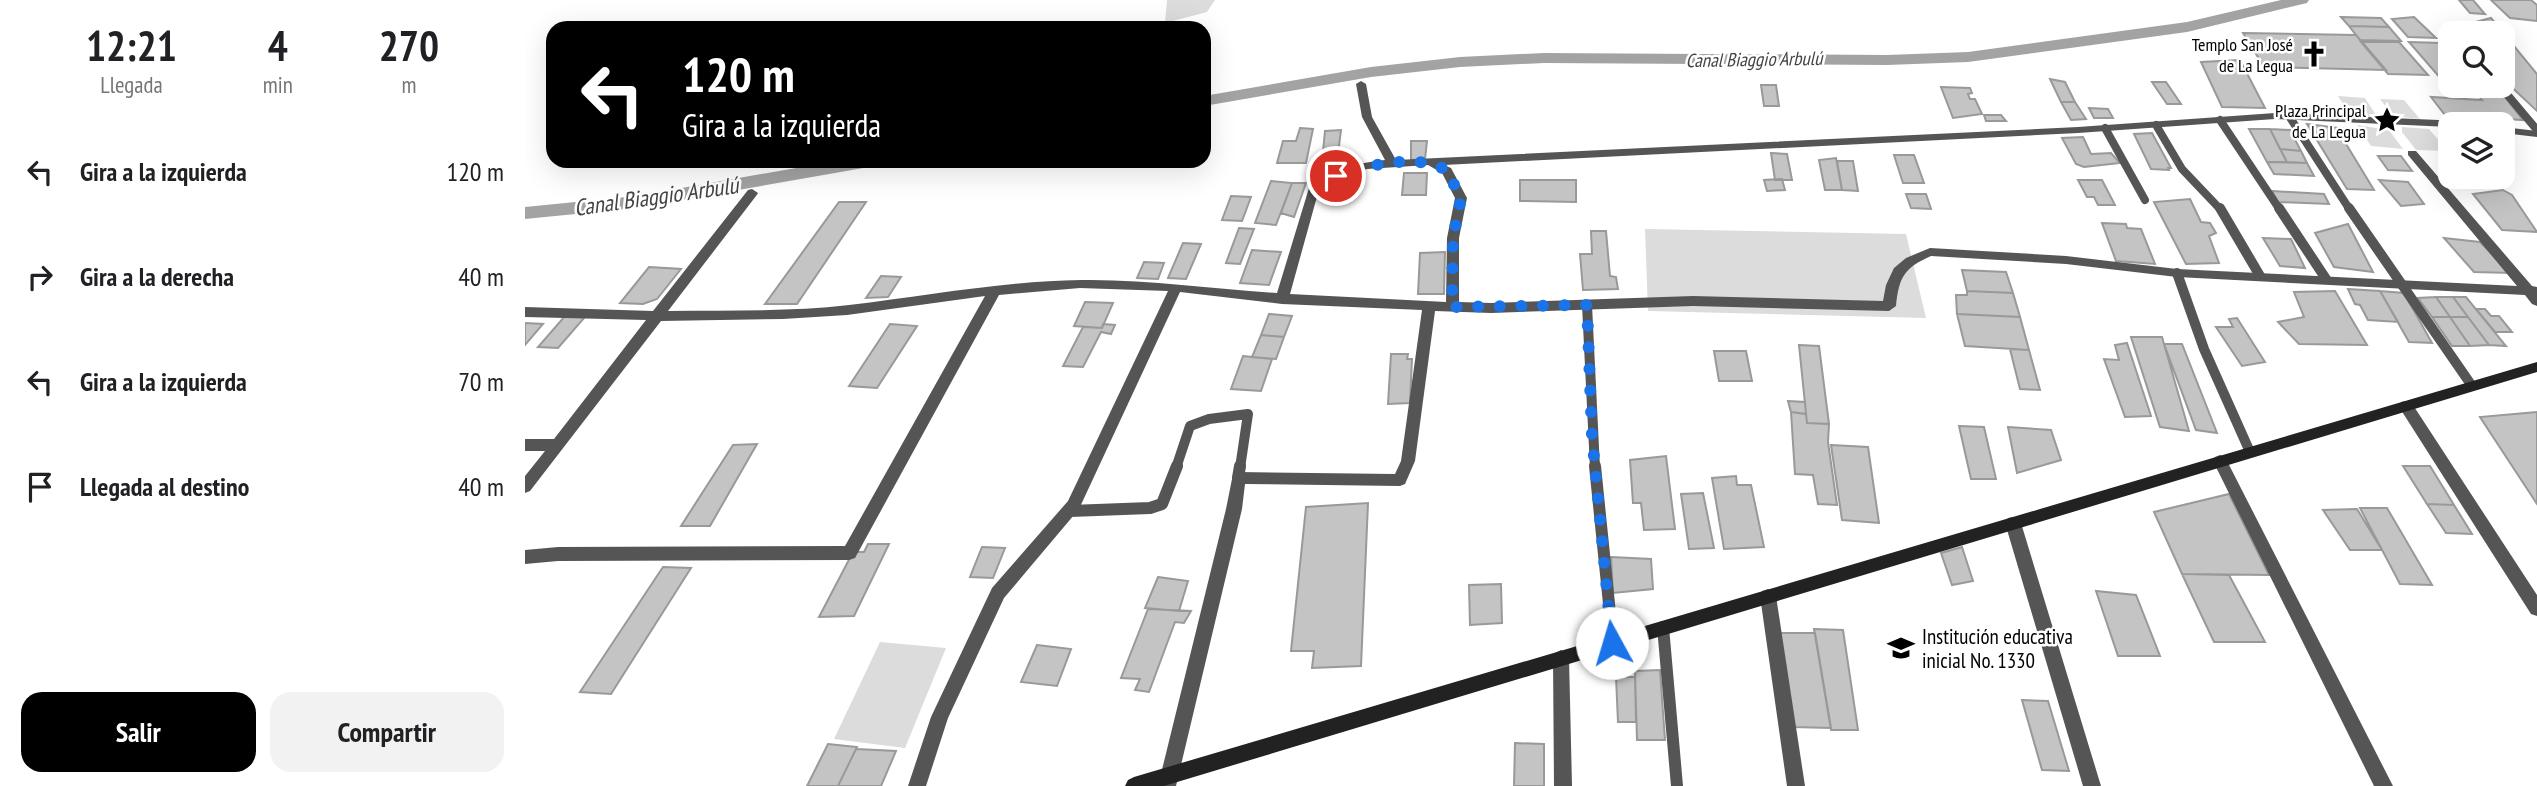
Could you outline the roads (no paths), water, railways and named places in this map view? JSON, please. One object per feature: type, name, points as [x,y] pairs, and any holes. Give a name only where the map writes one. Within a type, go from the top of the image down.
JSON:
[{"type":"main road","points":[[1134,786],[1168,781],[1663,627],[2537,367]]},
{"type":"street","points":[[1361,84],[1367,117],[1393,164]]},
{"type":"street","points":[[1282,299],[1313,191],[1336,176],[1366,165],[2105,128],[2290,116],[2438,123]]},
{"type":"street","points":[[2515,131],[2537,132]]},
{"type":"street","points":[[2413,153],[2534,294]]},
{"type":"street","points":[[1427,163],[1447,171],[1461,198],[1453,238],[1452,307]]},
{"type":"street","points":[[525,487],[752,193]]},
{"type":"street","points":[[525,312],[722,317],[847,310],[995,290],[1080,284],[1176,286],[1282,299],[1452,307],[1693,301],[1889,306],[1892,278],[1909,260],[1930,252],[2066,260],[2177,273],[2400,282],[2534,294]]},
{"type":"street","points":[[917,786],[940,718],[998,593],[1070,511],[1176,286]]},
{"type":"street","points":[[525,557],[558,554],[849,553],[995,290]]},
{"type":"street","points":[[1168,781],[1234,509],[1238,478],[1400,480],[1408,461],[1430,306]]},
{"type":"street","points":[[2406,406],[2537,609]]},
{"type":"street","points":[[525,445],[558,445]]},
{"type":"street","points":[[2220,461],[2384,786]]},
{"type":"street","points":[[2013,523],[2092,786]]},
{"type":"street","points":[[1768,596],[1795,786]]},
{"type":"street","points":[[1561,658],[1563,786]]},
{"type":"lane","points":[[2510,98],[2537,132]]},
{"type":"lane","points":[[2290,116],[2472,386]]},
{"type":"lane","points":[[2220,120],[2326,279]]},
{"type":"lane","points":[[2155,125],[2182,169],[2217,202],[2260,276]]},
{"type":"lane","points":[[2105,128],[2145,200]]},
{"type":"lane","points":[[2177,273],[2204,349],[2250,452]]},
{"type":"lane","points":[[1587,305],[1592,436],[1612,643]]},
{"type":"lane","points":[[1070,511],[1150,508],[1162,504],[1167,497],[1191,426],[1209,419],[1248,414],[1238,478]]},
{"type":"lane","points":[[1663,627],[1677,786]]},
{"type":"waterway","name":"Canal Biaggio Arbulú","points":[[1211,100],[1371,72],[1460,62],[1544,58],[1887,60],[1968,57],[2187,27],[2301,0]]},
{"type":"waterway","name":"Canal Biaggio Arbulú","points":[[525,213],[636,202],[829,168]]},
{"type":"place","name":"Templo San José de La Legua","points":[[2314,54]]},
{"type":"place","name":"Plaza Principal de La Legua","points":[[2387,120]]},
{"type":"place","name":"Institución educativa inicial No. 1330","points":[[1901,648]]}]
